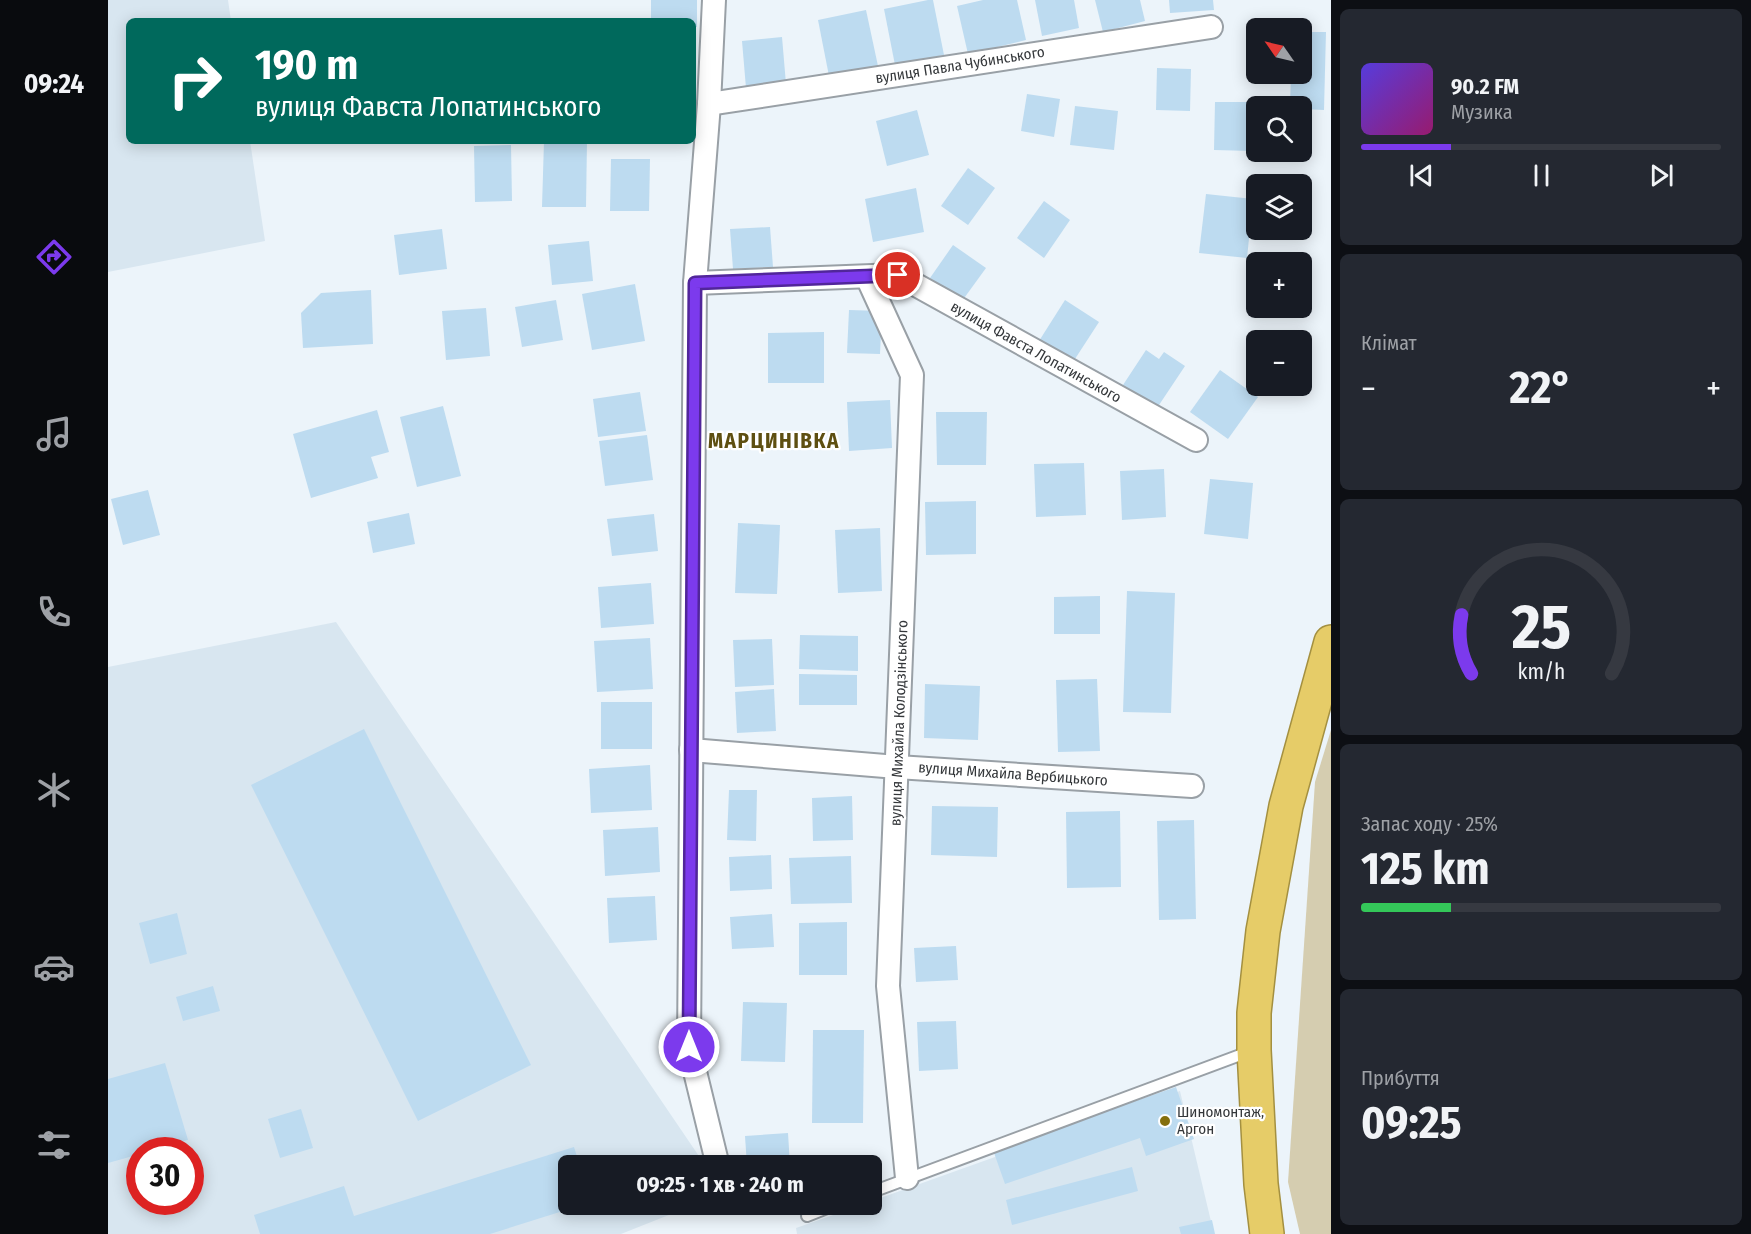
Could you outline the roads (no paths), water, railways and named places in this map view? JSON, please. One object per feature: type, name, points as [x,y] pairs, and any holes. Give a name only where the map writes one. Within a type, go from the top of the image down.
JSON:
[{"type":"highway","points":[[1266,1234],[1254,1050],[1254,1013],[1263,931],[1286,806],[1331,642]]},
{"type":"street","points":[[714,0],[709,104],[695,283],[689,1047],[715,1155]]},
{"type":"street","name":"вулиця Павла Чубинського","points":[[709,104],[1211,27]]},
{"type":"street","name":"вулиця Фавста Лопатинського","points":[[695,283],[898,275],[1196,440]]},
{"type":"street","name":"вулиця Михайла Колодзінського","points":[[867,277],[912,375],[888,986],[907,1178]]},
{"type":"street","name":"вулиця Михайла Вербицького","points":[[691,750],[897,767],[1192,786]]},
{"type":"lane","points":[[882,1188],[1254,1050]]},
{"type":"place","name":"Шиномонтаж, Аргон","points":[[1165,1121]]},
{"type":"district","name":"МАРЦИНІВКА","points":[[774,441]]}]
